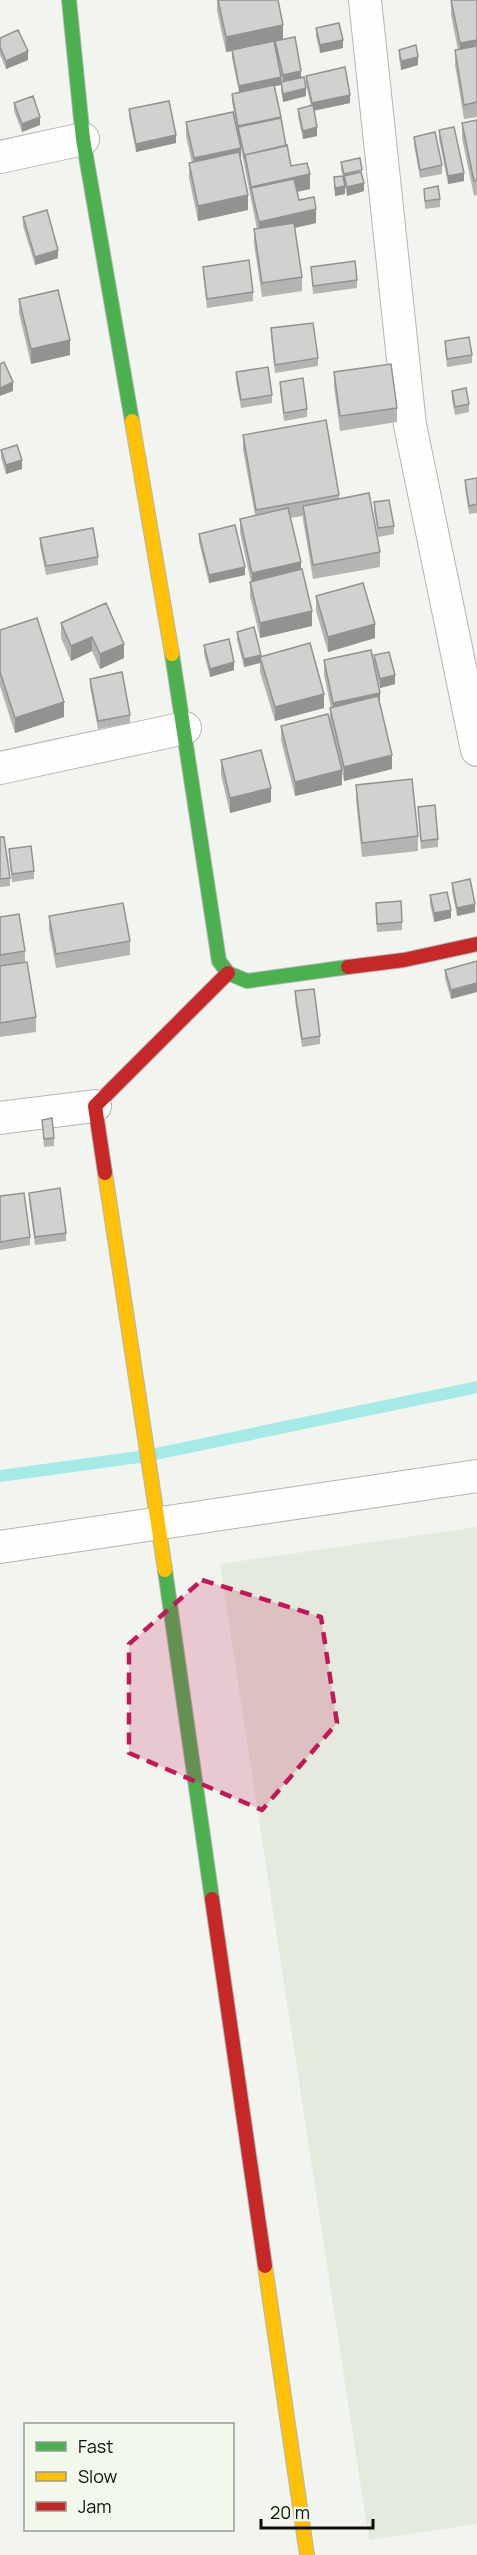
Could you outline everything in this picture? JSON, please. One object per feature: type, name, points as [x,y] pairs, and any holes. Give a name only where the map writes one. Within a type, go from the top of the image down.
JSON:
[{"type":"street","points":[[69,0],[83,139],[185,728],[219,961],[228,973],[247,981],[404,960],[477,944]]},
{"type":"street","points":[[365,0],[410,425],[477,750]]},
{"type":"street","points":[[0,157],[83,139]]},
{"type":"street","points":[[0,768],[185,728]]},
{"type":"street","points":[[0,1118],[95,1106],[228,973]]},
{"type":"street","points":[[95,1106],[158,1524],[307,2555]]},
{"type":"street","points":[[0,1547],[477,1476]]},
{"type":"highlighted area","points":[[202,1580],[321,1617],[337,1723],[262,1810],[129,1753],[129,1644]]},
{"type":"shaded area","points":[[477,1527],[477,2524],[369,2540],[220,1564]]},
{"type":"building","points":[[218,0],[278,0],[283,25],[226,37]]},
{"type":"building","points":[[451,0],[477,0],[477,40],[460,43]]},
{"type":"building","points":[[339,23],[343,40],[320,45],[316,28]]},
{"type":"building","points":[[18,30],[28,51],[6,61],[0,47],[0,38]]},
{"type":"building","points":[[295,37],[301,71],[283,75],[275,41]]},
{"type":"building","points":[[274,41],[281,77],[239,86],[232,50]]},
{"type":"building","points":[[416,45],[418,57],[401,61],[399,50]]},
{"type":"building","points":[[477,46],[477,102],[464,105],[455,50]]},
{"type":"building","points":[[345,67],[350,95],[312,103],[306,76]]},
{"type":"building","points":[[304,77],[306,88],[283,94],[281,82]]},
{"type":"building","points":[[274,85],[281,117],[238,126],[232,94]]},
{"type":"building","points":[[33,96],[40,117],[22,124],[14,103]]},
{"type":"building","points":[[169,101],[176,135],[136,144],[129,109]]},
{"type":"building","points":[[313,105],[317,127],[303,131],[298,109]]},
{"type":"building","points":[[233,112],[241,148],[194,158],[186,122]]},
{"type":"building","points":[[281,118],[286,146],[245,155],[245,159],[238,127]]},
{"type":"building","points":[[477,120],[477,180],[474,181],[462,123]]},
{"type":"building","points":[[454,127],[464,173],[448,176],[439,130]]},
{"type":"building","points":[[435,132],[442,165],[420,170],[414,137]]},
{"type":"building","points":[[287,145],[291,166],[307,163],[310,174],[251,187],[245,155]]},
{"type":"building","points":[[239,152],[248,195],[198,206],[189,163]]},
{"type":"building","points":[[360,158],[362,170],[344,174],[341,162]]},
{"type":"building","points":[[361,172],[364,183],[347,187],[344,176]]},
{"type":"building","points":[[343,176],[345,186],[335,188],[334,177]]},
{"type":"building","points":[[294,179],[299,200],[314,197],[316,209],[259,222],[251,188]]},
{"type":"building","points":[[438,186],[440,199],[425,201],[424,189]]},
{"type":"building","points":[[47,210],[58,250],[35,257],[23,217]]},
{"type":"building","points":[[294,223],[302,277],[262,283],[254,229]]},
{"type":"building","points":[[249,260],[253,292],[207,299],[203,267]]},
{"type":"building","points":[[355,261],[357,280],[313,286],[311,267]]},
{"type":"building","points":[[58,290],[70,340],[31,349],[19,299]]},
{"type":"building","points":[[313,323],[318,358],[275,365],[271,328]]},
{"type":"building","points":[[469,337],[472,355],[447,359],[445,341]]},
{"type":"building","points":[[4,362],[13,382],[0,388],[0,364]]},
{"type":"building","points":[[391,364],[397,408],[340,416],[334,372]]},
{"type":"building","points":[[268,367],[272,395],[241,400],[236,372]]},
{"type":"building","points":[[303,378],[307,409],[284,413],[280,382]]},
{"type":"building","points":[[466,388],[469,404],[455,407],[452,391]]},
{"type":"building","points":[[326,420],[339,495],[256,510],[243,435]]},
{"type":"building","points":[[17,445],[22,460],[6,465],[1,450]]},
{"type":"building","points":[[477,478],[477,504],[469,506],[465,480]]},
{"type":"building","points":[[369,493],[380,552],[313,565],[303,506]]},
{"type":"building","points":[[389,500],[394,526],[378,528],[374,502]]},
{"type":"building","points":[[288,508],[301,562],[252,573],[240,519]]},
{"type":"building","points":[[235,525],[245,567],[209,575],[199,534]]},
{"type":"building","points":[[93,528],[98,557],[46,566],[40,538]]},
{"type":"building","points":[[302,569],[312,611],[260,623],[250,582]]},
{"type":"building","points":[[363,583],[375,624],[328,637],[316,596]]},
{"type":"building","points":[[106,603],[124,644],[100,654],[92,637],[71,646],[61,623]]},
{"type":"building","points":[[37,618],[64,702],[15,718],[0,672],[0,630]]},
{"type":"building","points":[[254,627],[261,655],[244,659],[237,632]]},
{"type":"building","points":[[229,639],[234,662],[210,669],[204,645]]},
{"type":"building","points":[[310,643],[324,694],[275,707],[260,657]]},
{"type":"building","points":[[371,650],[380,693],[333,703],[324,660]]},
{"type":"building","points":[[389,652],[395,675],[380,679],[374,655]]},
{"type":"building","points":[[122,672],[130,715],[98,721],[90,679]]},
{"type":"building","points":[[378,696],[392,755],[344,767],[330,708]]},
{"type":"building","points":[[328,714],[342,770],[295,782],[281,726]]},
{"type":"building","points":[[261,750],[271,788],[230,798],[221,760]]},
{"type":"building","points":[[412,779],[418,836],[362,843],[356,785]]},
{"type":"building","points":[[435,805],[438,839],[421,841],[418,807]]},
{"type":"building","points":[[0,837],[4,837],[10,878],[0,879]]},
{"type":"building","points":[[31,846],[34,871],[12,874],[9,849]]},
{"type":"building","points":[[470,879],[475,904],[457,908],[452,883]]},
{"type":"building","points":[[447,892],[451,910],[434,913],[430,895]]},
{"type":"building","points":[[401,901],[402,922],[377,924],[376,903]]},
{"type":"building","points":[[123,903],[130,941],[56,954],[49,916]]},
{"type":"building","points":[[19,914],[25,951],[0,955],[0,917]]},
{"type":"building","points":[[477,961],[477,983],[451,990],[445,970]]},
{"type":"building","points":[[27,962],[36,1017],[0,1023],[0,966]]},
{"type":"building","points":[[314,989],[320,1036],[302,1039],[295,991]]},
{"type":"building","points":[[52,1118],[54,1138],[44,1139],[42,1120]]},
{"type":"building","points":[[60,1188],[66,1233],[35,1237],[29,1193]]},
{"type":"building","points":[[24,1193],[30,1237],[0,1242],[0,1196]]},
{"type":"waterway","points":[[0,1476],[146,1456],[477,1387]]},
{"type":"traffic: fast","points":[[69,0],[83,139],[132,421]]},
{"type":"traffic: fast","points":[[172,654],[219,961],[228,973],[247,981],[348,967]]},
{"type":"traffic: fast","points":[[165,1570],[212,1899]]},
{"type":"traffic: slow","points":[[132,421],[172,654]]},
{"type":"traffic: slow","points":[[105,1173],[165,1570]]},
{"type":"traffic: slow","points":[[265,2266],[307,2555]]},
{"type":"traffic: jam","points":[[348,967],[404,960],[477,944]]},
{"type":"traffic: jam","points":[[105,1173],[95,1106],[228,973]]},
{"type":"traffic: jam","points":[[212,1899],[265,2266]]}]
